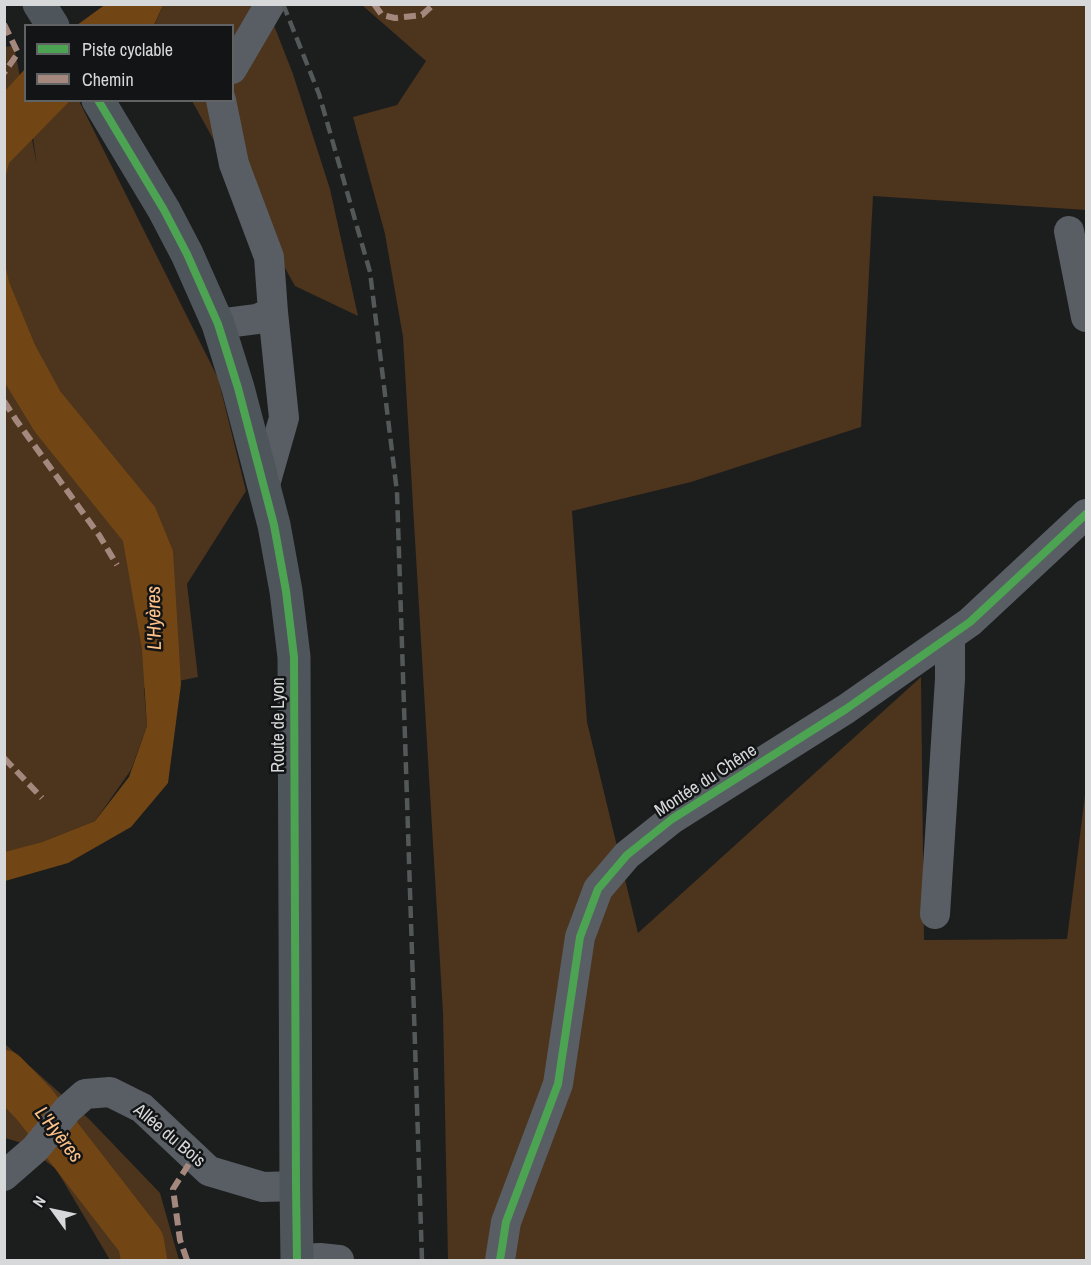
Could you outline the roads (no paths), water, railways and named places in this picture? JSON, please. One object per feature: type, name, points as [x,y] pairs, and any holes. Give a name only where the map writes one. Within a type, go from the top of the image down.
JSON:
[{"type":"main road","points":[[39,4],[52,24]]},
{"type":"main road","name":"Route de Lyon","points":[[99,102],[164,210],[187,254],[218,324],[238,388],[274,525],[282,569],[294,657],[297,1260]]},
{"type":"street","points":[[234,66],[270,4]]},
{"type":"street","points":[[221,102],[234,164],[269,257],[284,418],[264,488]]},
{"type":"street","points":[[1069,231],[1086,317]]},
{"type":"street","points":[[218,324],[257,319],[273,312]]},
{"type":"street","name":"Montée du Chêne","points":[[500,1260],[506,1222],[558,1083],[580,937],[598,889],[627,855],[672,819],[846,709],[970,622],[1086,514]]},
{"type":"street","points":[[935,914],[949,690],[950,636]]},
{"type":"street","name":"Allée du Bois","points":[[4,1176],[35,1149],[68,1109],[85,1094],[110,1092],[142,1108],[210,1171],[263,1187],[296,1186]]},
{"type":"street","points":[[297,1260],[320,1257],[339,1260]]},
{"type":"water","points":[[106,4],[163,4],[154,24],[78,24]]},
{"type":"water","points":[[24,70],[24,102],[69,102],[9,163],[5,179],[5,91]]},
{"type":"water","points":[[4,259],[9,282],[35,345],[60,391],[155,507],[173,551],[181,684],[168,783],[131,827],[68,863],[5,881],[5,852],[42,842],[95,821],[129,777],[147,726],[142,649],[123,541],[35,432],[5,383]]},
{"type":"water","points":[[4,1062],[52,1109],[139,1203],[107,1225],[66,1159],[5,1099]]},
{"type":"waterway","name":"L'Hyères","points":[[4,1073],[34,1104],[141,1242],[144,1260]]},
{"type":"railway","points":[[283,4],[319,94],[370,272],[397,492],[422,1260]]}]
